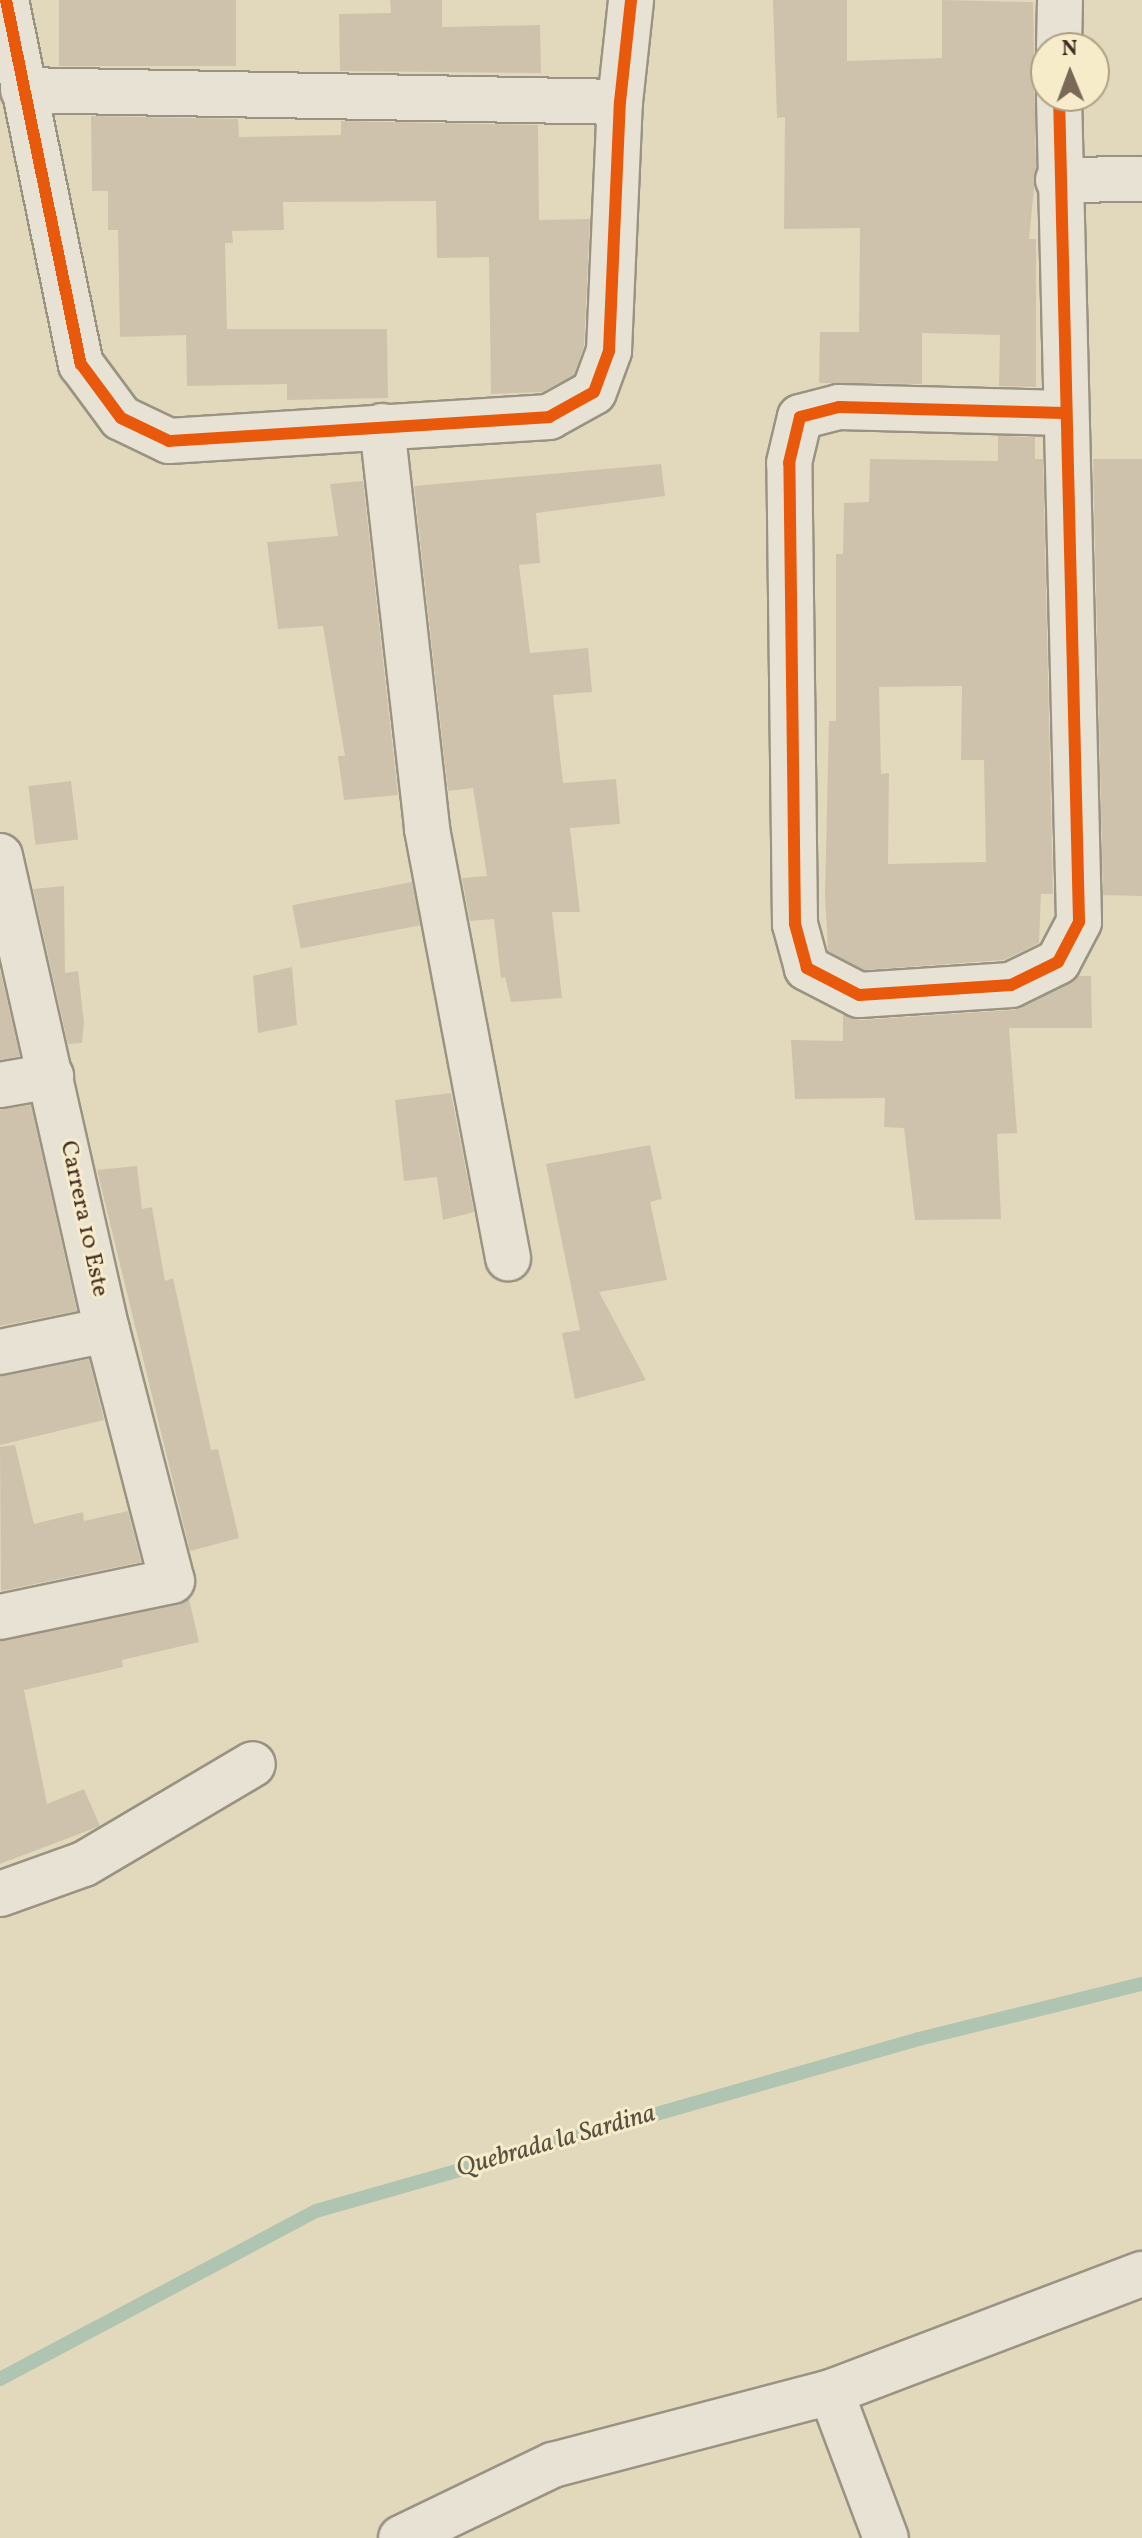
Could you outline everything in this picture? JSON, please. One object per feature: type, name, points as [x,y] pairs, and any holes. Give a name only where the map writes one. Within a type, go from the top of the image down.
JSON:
[{"type":"street","points":[[6,0],[81,364],[121,418],[169,441],[549,417],[594,392],[609,351],[620,102],[631,0]]},
{"type":"street","points":[[1059,32],[1060,0]]},
{"type":"street","points":[[23,90],[620,102]]},
{"type":"street","points":[[1059,112],[1058,180],[1079,922],[1058,962],[1011,985],[859,995],[807,968],[795,924],[789,463],[800,417],[839,407],[1064,413]]},
{"type":"street","points":[[1058,180],[1142,179]]},
{"type":"street","points":[[382,426],[427,829],[508,1258]]},
{"type":"street","name":"Carrera 10 Este","points":[[0,856],[107,1330],[172,1581],[0,1617]]},
{"type":"street","points":[[0,1085],[51,1076]]},
{"type":"street","points":[[0,1352],[107,1330]]},
{"type":"street","points":[[0,1894],[84,1864],[253,1764]]},
{"type":"street","points":[[401,2538],[553,2465],[831,2392],[1142,2274]]},
{"type":"street","points":[[831,2392],[886,2538]]},
{"type":"building","points":[[59,0],[236,0],[236,66],[59,66]]},
{"type":"building","points":[[390,0],[442,0],[442,27],[540,25],[541,73],[340,71],[339,14],[391,13]]},
{"type":"building","points":[[773,0],[847,0],[847,61],[942,58],[942,0],[1033,2],[1030,112],[1035,112],[1036,169],[1029,239],[1036,239],[1036,387],[999,386],[1000,335],[922,333],[922,384],[819,383],[820,332],[859,332],[860,228],[784,229],[785,117],[777,118]]},
{"type":"building","points":[[91,116],[238,119],[239,137],[341,135],[341,121],[538,125],[539,220],[590,219],[584,346],[574,375],[542,392],[491,394],[489,257],[437,258],[436,201],[283,202],[284,230],[232,231],[233,243],[225,243],[227,329],[387,329],[388,398],[287,400],[287,384],[187,386],[186,335],[120,337],[118,230],[108,230],[108,191],[92,191]]},
{"type":"building","points":[[998,436],[1035,437],[1035,459],[1043,459],[1053,894],[1041,894],[1039,943],[1004,960],[864,970],[828,951],[825,896],[829,721],[836,721],[836,554],[843,554],[844,503],[869,502],[870,459],[998,461]],"holes":[[[962,686],[961,760],[984,760],[986,862],[888,864],[889,773],[881,774],[879,687]]]},
{"type":"building","points":[[1093,459],[1142,459],[1142,896],[1103,895]]},
{"type":"building","points":[[661,464],[665,496],[536,513],[540,563],[519,565],[530,653],[588,648],[592,692],[553,695],[563,783],[616,779],[620,824],[570,828],[580,912],[552,912],[562,998],[511,1002],[505,977],[501,978],[494,919],[470,921],[462,878],[487,876],[473,788],[448,791],[414,486]]},
{"type":"building","points":[[363,481],[398,795],[344,800],[338,756],[345,756],[323,626],[278,629],[267,542],[338,536],[330,484]]},
{"type":"building","points":[[71,781],[78,840],[36,845],[28,786]]},
{"type":"building","points":[[412,882],[420,925],[301,948],[292,905]]},
{"type":"building","points":[[64,886],[65,973],[78,971],[84,1022],[82,1043],[68,1044],[33,889]]},
{"type":"building","points":[[292,967],[297,1025],[258,1033],[253,976]]},
{"type":"building","points":[[0,970],[20,1056],[0,1060]]},
{"type":"building","points":[[1078,976],[1091,976],[1092,1028],[1009,1028],[1017,1133],[997,1134],[1001,1219],[915,1220],[904,1128],[884,1127],[885,1098],[795,1099],[791,1040],[843,1041],[843,1015],[861,1020],[1013,1010]]},
{"type":"building","points":[[451,1093],[474,1212],[443,1220],[437,1177],[404,1181],[395,1100]]},
{"type":"building","points":[[31,1105],[77,1311],[0,1326],[0,1109]]},
{"type":"building","points":[[650,1145],[662,1199],[650,1202],[667,1280],[599,1292],[646,1380],[575,1399],[562,1333],[580,1330],[546,1164]]},
{"type":"building","points":[[137,1166],[142,1209],[152,1207],[165,1281],[173,1278],[211,1450],[218,1449],[239,1538],[190,1551],[97,1170]]},
{"type":"building","points":[[89,1359],[104,1420],[0,1445],[0,1376]]},
{"type":"building","points":[[15,1445],[34,1524],[83,1512],[84,1521],[128,1511],[141,1562],[1,1591],[0,1447]]},
{"type":"building","points":[[189,1599],[199,1642],[122,1660],[123,1667],[24,1690],[47,1804],[84,1789],[100,1826],[0,1864],[0,1641]]},
{"type":"waterway","name":"Quebrada la Sardina","points":[[0,2379],[316,2211],[919,2039],[1142,1984]]},
{"type":"cycle path","points":[[6,0],[81,364],[121,418],[169,441],[549,417],[594,392],[609,351],[620,102],[631,0]]},
{"type":"cycle path","points":[[1059,112],[1079,922],[1058,962],[1011,985],[859,995],[807,968],[795,924],[789,463],[800,417],[839,407],[1064,413]]}]
